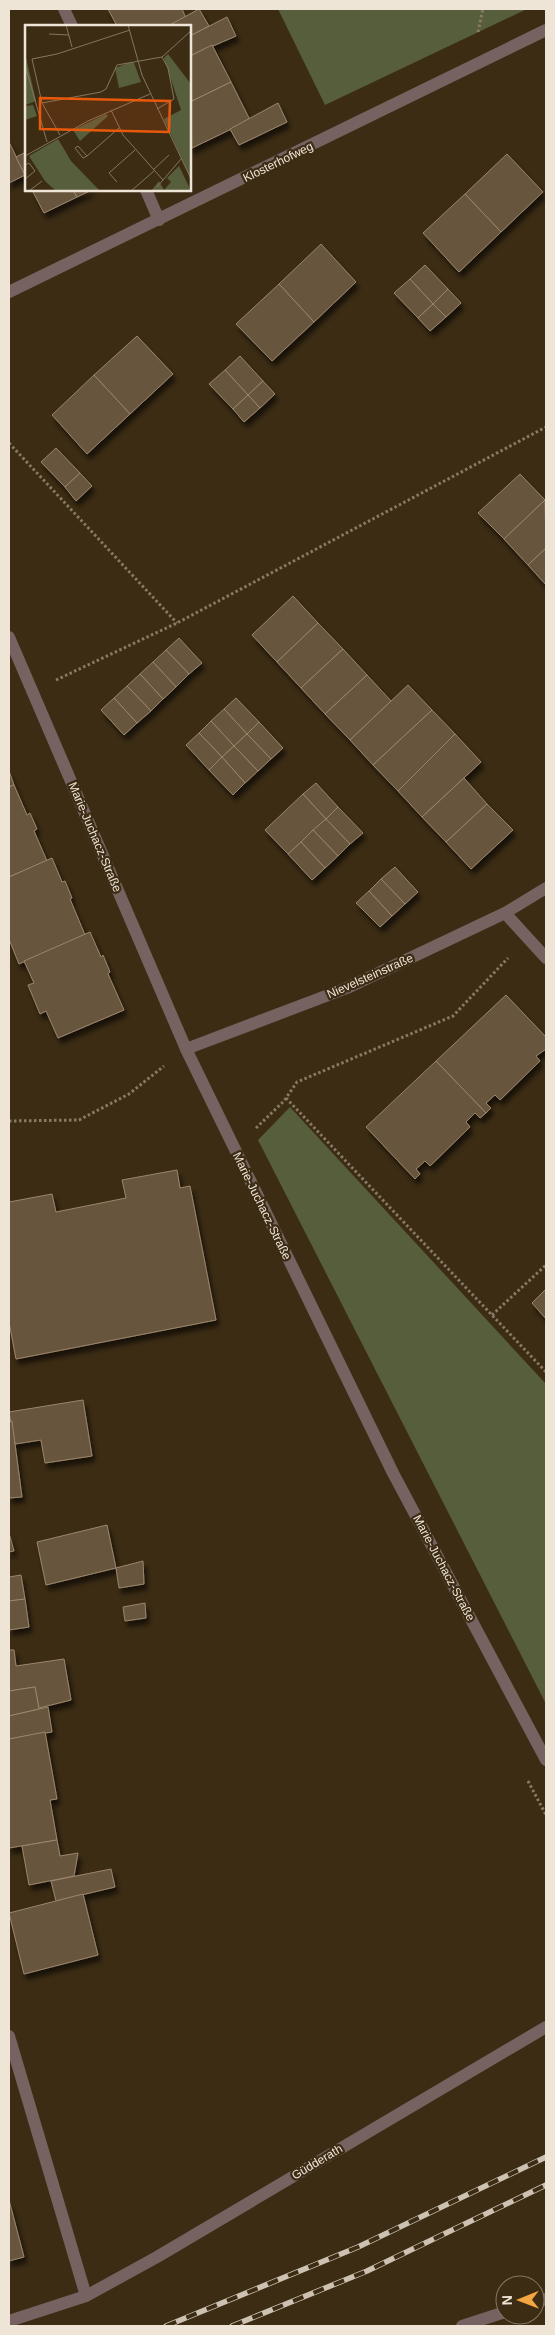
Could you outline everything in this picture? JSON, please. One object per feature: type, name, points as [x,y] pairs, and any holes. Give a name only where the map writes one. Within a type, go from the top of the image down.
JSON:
[{"type":"street","points":[[64,9],[72,25]]},
{"type":"street","name":"Klosterhofweg","points":[[9,292],[546,30]]},
{"type":"street","points":[[146,191],[159,220]]},
{"type":"street","name":"Marie-Juchacz-Straße","points":[[9,637],[186,1049],[393,1474],[546,1760]]},
{"type":"street","name":"Nievelsteinstraße","points":[[186,1049],[347,988],[505,913],[546,888]]},
{"type":"street","points":[[505,913],[546,958]]},
{"type":"street","name":"Güdderath","points":[[9,2321],[86,2296],[157,2257],[546,2027]]},
{"type":"street","points":[[9,2036],[86,2296]]},
{"type":"street","points":[[462,2326],[495,2315]]},
{"type":"path","points":[[32,692],[177,623],[546,427]]},
{"type":"path","points":[[9,443],[177,623]]},
{"type":"path","points":[[234,1149],[286,1098],[297,1082],[453,1016],[527,937]]},
{"type":"path","points":[[9,1122],[79,1120],[128,1094],[186,1049]]},
{"type":"path","points":[[286,1098],[546,1372]]},
{"type":"path","points":[[492,1315],[546,1265]]},
{"type":"green space","points":[[278,9],[527,9],[325,105]]},
{"type":"green space","points":[[290,1107],[546,1384],[546,1704],[258,1140]]},
{"type":"building","points":[[108,9],[182,9],[186,18],[170,25],[116,25]]},
{"type":"building","points":[[199,9],[209,26],[191,35],[191,25],[170,25]]},
{"type":"building","points":[[227,17],[236,36],[191,56],[191,35]]},
{"type":"building","points":[[212,45],[231,82],[191,102],[191,56]]},
{"type":"building","points":[[231,82],[250,120],[191,149],[191,102]]},
{"type":"building","points":[[278,103],[287,122],[239,145],[230,129]]},
{"type":"building","points":[[9,142],[25,175],[9,183]]},
{"type":"building","points":[[25,152],[25,175],[16,157]]},
{"type":"building","points":[[507,154],[543,192],[501,232],[465,194]]},
{"type":"building","points":[[33,191],[74,191],[77,197],[44,213]]},
{"type":"building","points":[[74,191],[90,191],[77,197]]},
{"type":"building","points":[[465,194],[501,232],[459,272],[423,233]]},
{"type":"building","points":[[321,244],[356,282],[314,322],[279,284]]},
{"type":"building","points":[[425,265],[448,289],[433,304],[410,279]]},
{"type":"building","points":[[410,279],[433,304],[418,318],[394,293]]},
{"type":"building","points":[[279,284],[314,322],[272,361],[236,324]]},
{"type":"building","points":[[448,289],[461,303],[446,317],[433,304]]},
{"type":"building","points":[[433,304],[446,317],[430,331],[418,318]]},
{"type":"building","points":[[137,336],[173,374],[130,414],[94,375]]},
{"type":"building","points":[[240,356],[263,381],[248,395],[225,370]]},
{"type":"building","points":[[225,370],[248,395],[233,409],[209,384]]},
{"type":"building","points":[[94,375],[130,414],[87,454],[52,415]]},
{"type":"building","points":[[263,381],[275,394],[260,408],[248,395]]},
{"type":"building","points":[[248,395],[260,408],[244,422],[233,409]]},
{"type":"building","points":[[56,448],[80,473],[65,487],[41,462]]},
{"type":"building","points":[[80,473],[92,486],[76,501],[65,487]]},
{"type":"building","points":[[520,474],[545,500],[504,539],[478,513]]},
{"type":"building","points":[[545,500],[546,548],[528,565],[504,539]]},
{"type":"building","points":[[546,548],[546,585],[528,565]]},
{"type":"building","points":[[293,596],[318,623],[277,662],[252,635]]},
{"type":"building","points":[[318,623],[343,649],[301,688],[277,662]]},
{"type":"building","points":[[179,638],[202,663],[189,674],[166,650]]},
{"type":"building","points":[[343,649],[367,675],[325,714],[301,688]]},
{"type":"building","points":[[166,650],[189,674],[176,687],[153,662]]},
{"type":"building","points":[[153,662],[176,687],[163,699],[140,674]]},
{"type":"building","points":[[140,674],[163,699],[151,711],[127,686]]},
{"type":"building","points":[[367,675],[391,701],[350,740],[325,714]]},
{"type":"building","points":[[408,685],[432,710],[373,765],[350,740]]},
{"type":"building","points":[[127,686],[151,711],[137,723],[114,698]]},
{"type":"building","points":[[114,698],[137,723],[124,735],[101,710]]},
{"type":"building","points":[[236,698],[259,722],[247,734],[224,709]]},
{"type":"building","points":[[224,709],[247,734],[234,746],[211,721]]},
{"type":"building","points":[[432,710],[456,735],[398,791],[373,765]]},
{"type":"building","points":[[211,721],[234,746],[222,757],[199,733]]},
{"type":"building","points":[[259,722],[283,748],[271,759],[247,734]]},
{"type":"building","points":[[199,733],[222,757],[209,770],[186,745]]},
{"type":"building","points":[[247,734],[271,759],[258,771],[234,746]]},
{"type":"building","points":[[455,734],[481,762],[422,817],[398,791]]},
{"type":"building","points":[[234,746],[258,771],[245,783],[222,757]]},
{"type":"building","points":[[222,757],[245,783],[233,795],[209,770]]},
{"type":"building","points":[[9,771],[14,785],[9,787]]},
{"type":"building","points":[[464,778],[487,804],[446,842],[422,817]]},
{"type":"building","points":[[316,783],[338,807],[326,819],[303,794]]},
{"type":"building","points":[[14,785],[27,815],[30,813],[37,829],[34,831],[47,861],[9,877],[9,787]]},
{"type":"building","points":[[303,794],[326,819],[288,854],[265,830]]},
{"type":"building","points":[[487,804],[513,830],[471,869],[446,842]]},
{"type":"building","points":[[338,807],[363,833],[350,844],[326,819]]},
{"type":"building","points":[[326,819],[350,844],[338,856],[313,830]]},
{"type":"building","points":[[313,830],[338,856],[325,868],[301,842]]},
{"type":"building","points":[[301,842],[325,868],[312,880],[288,854]]},
{"type":"building","points":[[52,858],[62,882],[65,881],[72,898],[70,899],[85,935],[19,964],[9,939],[9,877]]},
{"type":"building","points":[[395,867],[418,892],[405,904],[381,879]]},
{"type":"building","points":[[381,879],[405,904],[392,916],[369,891]]},
{"type":"building","points":[[369,891],[392,916],[380,927],[356,903]]},
{"type":"building","points":[[90,932],[101,957],[103,955],[110,972],[108,974],[124,1010],[58,1038],[46,1011],[40,1014],[28,985],[34,983],[24,961]]},
{"type":"building","points":[[506,995],[546,1037],[546,1049],[536,1056],[540,1061],[500,1100],[495,1095],[486,1103],[491,1108],[486,1113],[436,1061]]},
{"type":"building","points":[[436,1061],[486,1113],[480,1118],[475,1113],[466,1122],[470,1127],[430,1166],[425,1161],[416,1169],[420,1174],[415,1179],[366,1127]]},
{"type":"building","points":[[177,1170],[180,1188],[190,1186],[216,1320],[16,1359],[9,1322],[9,1202],[52,1194],[56,1212],[126,1198],[122,1180]]},
{"type":"building","points":[[546,1289],[546,1319],[532,1303]]},
{"type":"building","points":[[83,1400],[92,1456],[45,1463],[41,1440],[15,1444],[9,1412]]},
{"type":"building","points":[[12,1421],[22,1497],[9,1498],[9,1422]]},
{"type":"building","points":[[107,1525],[116,1568],[46,1585],[37,1542]]},
{"type":"building","points":[[9,1533],[14,1551],[9,1552]]},
{"type":"building","points":[[143,1561],[144,1584],[119,1588],[116,1568]]},
{"type":"building","points":[[21,1575],[25,1599],[9,1601],[9,1577]]},
{"type":"building","points":[[25,1599],[29,1627],[9,1630],[9,1601]]},
{"type":"building","points":[[145,1603],[146,1618],[125,1621],[123,1607]]},
{"type":"building","points":[[9,1650],[14,1650],[16,1666],[64,1659],[71,1700],[39,1708],[35,1687],[9,1691]]},
{"type":"building","points":[[35,1687],[39,1709],[9,1716],[9,1691]]},
{"type":"building","points":[[48,1707],[52,1732],[9,1739],[9,1716]]},
{"type":"building","points":[[45,1732],[57,1799],[50,1800],[57,1840],[9,1848],[9,1739]]},
{"type":"building","points":[[57,1840],[60,1856],[78,1853],[74,1876],[29,1885],[22,1846]]},
{"type":"building","points":[[111,1869],[115,1887],[56,1901],[51,1881]]},
{"type":"building","points":[[83,1894],[98,1955],[24,1974],[9,1913]]},
{"type":"building","points":[[9,2200],[24,2257],[9,2261]]},
{"type":"railway","points":[[166,2326],[358,2247],[546,2157]]},
{"type":"railway","points":[[232,2326],[367,2271],[546,2185]]}]
